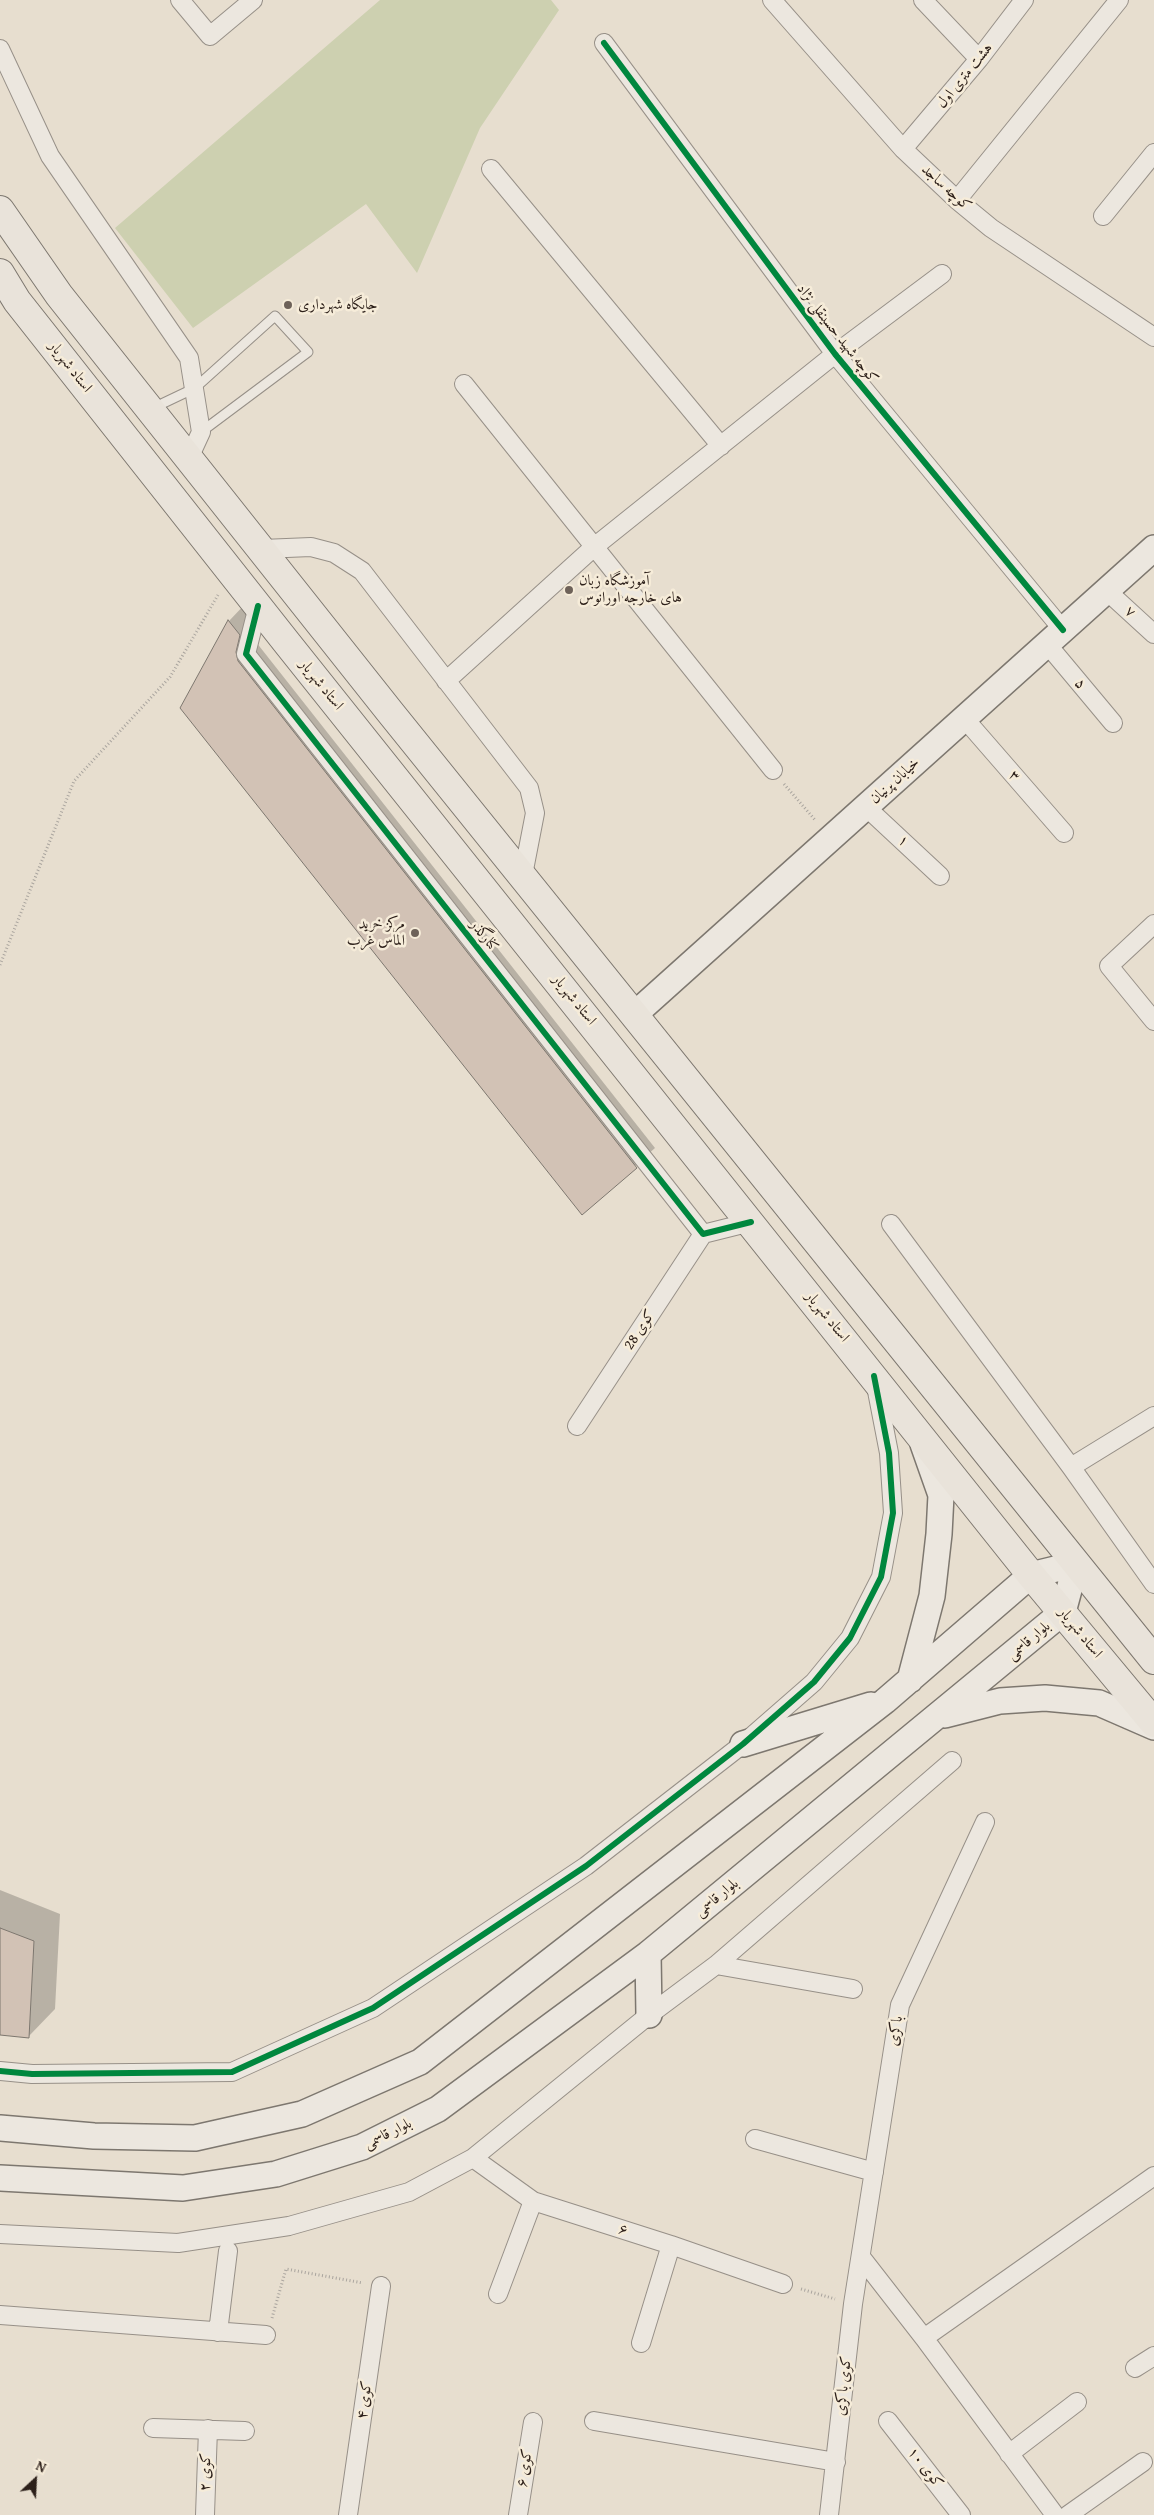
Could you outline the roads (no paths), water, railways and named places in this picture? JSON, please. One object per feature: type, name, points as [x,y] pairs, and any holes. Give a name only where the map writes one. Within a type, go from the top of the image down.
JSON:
[{"type":"main road","points":[[0,210],[59,295],[150,410],[1154,1660]]},
{"type":"main road","name":"استاد شهریار","points":[[0,273],[24,308],[287,643],[919,1432],[1031,1575],[1154,1725]]},
{"type":"main road","name":"خیابان پرنیان","points":[[635,1014],[1154,548]]},
{"type":"main road","points":[[287,643],[317,618]]},
{"type":"main road","points":[[910,1680],[932,1596],[941,1495],[919,1432]]},
{"type":"main road","points":[[0,2128],[94,2136],[195,2138],[302,2114],[420,2062],[885,1701],[1031,1575],[1076,1564]]},
{"type":"main road","name":"بلوار قاسمی","points":[[0,2178],[183,2188],[276,2174],[362,2147],[438,2109],[648,1954],[1063,1612],[1076,1564]]},
{"type":"main road","points":[[937,1717],[1000,1701],[1044,1698],[1098,1703],[1154,1725]]},
{"type":"main road","points":[[743,1744],[885,1701]]},
{"type":"main road","points":[[648,1954],[649,2015]]},
{"type":"street","points":[[180,0],[210,36],[253,0]]},
{"type":"street","name":"کوچه ساجد","points":[[772,0],[903,149],[957,200],[991,228],[1154,337]]},
{"type":"street","points":[[923,0],[979,59]]},
{"type":"street","name":"هشت متری اول","points":[[903,149],[979,59],[1024,0]]},
{"type":"street","points":[[957,200],[1119,0]]},
{"type":"street","name":"کوچه شهید حسینقلی نژاد","points":[[604,43],[835,354],[1055,637]]},
{"type":"street","points":[[0,49],[50,156],[190,358],[201,432],[189,458]]},
{"type":"street","points":[[1103,216],[1154,153]]},
{"type":"street","points":[[491,169],[721,446]]},
{"type":"street","points":[[446,681],[594,547],[835,354],[942,274]]},
{"type":"street","points":[[464,384],[773,770]]},
{"type":"street","points":[[262,549],[311,547],[334,553],[362,571],[529,788],[535,813],[523,875]]},
{"type":"street","name":"۷","points":[[1107,591],[1154,634]]},
{"type":"street","name":"کنارگذر","points":[[258,606],[246,654],[703,1234]]},
{"type":"street","name":"۵","points":[[1055,637],[1113,723]]},
{"type":"street","name":"۳","points":[[964,718],[1064,833]]},
{"type":"street","name":"۱","points":[[866,807],[940,876]]},
{"type":"street","points":[[1154,924],[1109,966],[1154,1021]]},
{"type":"street","points":[[703,1234],[751,1222]]},
{"type":"street","points":[[891,1224],[1071,1467],[1154,1584]]},
{"type":"street","name":"کوی 28","points":[[577,1426],[703,1234]]},
{"type":"street","points":[[0,2071],[32,2074],[232,2072],[373,2008],[586,1866],[743,1744],[814,1682],[850,1638],[881,1577],[893,1513],[889,1453],[874,1376]]},
{"type":"street","points":[[1071,1467],[1154,1416]]},
{"type":"street","points":[[0,2234],[178,2243],[290,2226],[409,2192],[472,2158],[649,2015],[716,1965],[952,1761]]},
{"type":"street","name":"باکری","points":[[861,2257],[900,2004],[985,1822]]},
{"type":"street","points":[[716,1965],[853,1989]]},
{"type":"street","points":[[755,2140],[874,2172]]},
{"type":"street","name":"۶","points":[[472,2158],[532,2201],[671,2245],[783,2284]]},
{"type":"street","points":[[924,2338],[1154,2176]]},
{"type":"street","points":[[498,2294],[532,2201]]},
{"type":"street","points":[[641,2343],[671,2245]]},
{"type":"street","points":[[218,2332],[228,2251]]},
{"type":"street","points":[[861,2257],[924,2338],[1055,2515]]},
{"type":"street","name":"کوی باکری","points":[[829,2515],[853,2304],[861,2257]]},
{"type":"street","name":"کوی ۴","points":[[348,2515],[382,2286]]},
{"type":"street","points":[[0,2315],[266,2335]]},
{"type":"street","points":[[1135,2368],[1154,2356]]},
{"type":"street","points":[[1009,2454],[1077,2402]]},
{"type":"street","points":[[594,2421],[836,2462]]},
{"type":"street","name":"کوی ۱۰","points":[[888,2421],[961,2515]]},
{"type":"street","name":"کوی ۶","points":[[518,2515],[532,2422]]},
{"type":"street","points":[[153,2428],[245,2431]]},
{"type":"street","name":"کوی ۲","points":[[205,2515],[208,2429]]},
{"type":"street","points":[[1068,2515],[1143,2462]]},
{"type":"lane","points":[[150,410],[195,388],[275,316],[308,352],[201,432]]},
{"type":"place","name":"جایگاه شهرداری","points":[[288,305]]},
{"type":"place","name":"آموزشگاه زبان های خارجه اورانوس","points":[[569,590]]},
{"type":"place","name":"مرکز خرید الماس غرب","points":[[415,933]]}]
